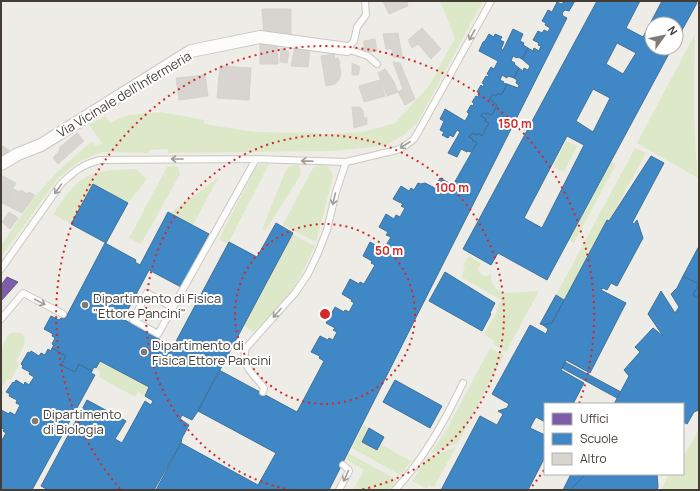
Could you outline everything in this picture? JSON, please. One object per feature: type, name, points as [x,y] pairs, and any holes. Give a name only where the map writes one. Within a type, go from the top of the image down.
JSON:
[{"type":"street","name":"Via Vicinale dell'Infermeria","points":[[1,164],[18,154],[41,145],[191,51],[260,37],[347,49]]},
{"type":"lane","points":[[365,1],[366,15],[357,27],[354,41],[347,49],[368,56],[377,64]]},
{"type":"lane","points":[[1,269],[61,184],[80,167],[89,162],[100,160],[256,159],[346,162],[397,150],[405,146],[414,139],[491,1]]},
{"type":"lane","points":[[172,307],[147,293],[132,320],[158,334],[256,159]]},
{"type":"lane","points":[[263,392],[264,388],[244,359],[246,348],[295,293],[308,274],[327,230],[336,192],[346,162]]},
{"type":"lane","points":[[1,319],[23,293],[63,314]]},
{"type":"lane","points":[[395,490],[404,481],[436,436],[463,383]]},
{"type":"lane","points":[[339,490],[348,471],[348,468],[342,465]]},
{"type":"green space","points":[[440,1],[483,1],[417,123],[404,135],[384,146],[331,151],[168,153],[168,149],[149,150],[148,153],[102,152],[80,161],[59,177],[1,257],[1,245],[36,195],[59,170],[92,141],[95,145],[102,144],[89,125],[105,116],[110,123],[127,115],[161,112],[204,120],[204,124],[254,132],[317,133],[318,135],[363,132],[395,123],[429,86],[455,38]]},
{"type":"green space","points":[[695,34],[694,88],[698,178],[637,143]]},
{"type":"green space","points":[[566,141],[577,146],[564,172],[553,167]]},
{"type":"green space","points":[[635,148],[646,153],[609,221],[607,220],[564,300],[556,295]]},
{"type":"green space","points":[[609,161],[616,164],[574,243],[568,240]]},
{"type":"green space","points":[[269,164],[228,244],[219,239],[257,165]]},
{"type":"green space","points":[[174,165],[178,168],[180,174],[141,244],[129,238],[167,167]]},
{"type":"green space","points":[[298,165],[300,168],[300,176],[265,231],[262,229],[285,172],[289,166]]},
{"type":"green space","points":[[315,166],[328,166],[333,177],[316,242],[283,225],[311,171]]},
{"type":"green space","points":[[136,169],[147,179],[128,203],[93,184],[71,224],[53,214],[63,199],[79,181],[84,178],[102,171]]},
{"type":"green space","points":[[218,178],[193,225],[170,213]]},
{"type":"green space","points":[[292,234],[315,246],[297,282],[277,308],[254,332],[243,325]]},
{"type":"green space","points":[[469,256],[481,263],[478,270],[482,275],[486,276],[491,274],[497,290],[503,293],[539,291],[506,352],[493,344],[494,341],[484,334],[497,312],[496,310],[501,300],[461,277],[465,268],[463,266]]},
{"type":"green space","points":[[11,333],[23,334],[23,347],[16,361],[19,364],[11,380],[7,379],[1,390],[1,349],[8,335]]},
{"type":"green space","points":[[490,348],[504,355],[458,443],[431,453],[447,429]]},
{"type":"green space","points":[[100,361],[149,387],[145,396],[138,392],[135,397],[99,377],[100,372],[96,368]]},
{"type":"green space","points":[[1,390],[4,392],[1,398]]},
{"type":"green space","points":[[363,425],[369,428],[362,442],[377,450],[380,444],[411,461],[402,474],[400,475],[352,448]]},
{"type":"green space","points":[[699,429],[699,490],[661,490],[668,475],[684,475],[685,454]]},
{"type":"green space","points":[[456,447],[434,487],[429,485],[426,488],[412,481],[427,458]]},
{"type":"green space","points":[[348,453],[397,480],[388,490],[353,490],[364,470],[345,459]]},
{"type":"building: Uffici","points":[[7,277],[18,282],[1,301],[1,285]]},
{"type":"building: Scuole","points":[[566,1],[575,1],[569,11],[565,10],[562,13],[563,16],[567,18],[329,490],[156,490],[181,443],[258,485],[276,453],[198,411],[219,370],[297,412],[324,361],[319,358],[320,356],[311,352],[320,336],[328,340],[329,338],[333,340],[337,332],[333,330],[335,328],[326,323],[335,307],[344,312],[345,310],[349,312],[354,303],[342,294],[350,279],[359,284],[360,282],[364,284],[375,265],[371,263],[372,261],[363,256],[370,242],[379,247],[381,245],[385,247],[391,237],[386,235],[388,232],[379,227],[386,214],[394,219],[396,215],[400,217],[405,208],[401,206],[403,204],[393,199],[401,186],[409,191],[411,188],[414,190],[418,183],[425,183],[435,188],[440,178],[453,185],[477,143],[469,137],[472,133],[477,135],[478,133],[482,136],[489,123],[481,116],[483,113],[492,115],[497,105],[490,99],[492,94],[496,96],[497,94],[502,94],[507,84],[518,88],[519,85],[516,83],[517,80],[514,78],[519,68],[523,71],[524,68],[528,70],[530,66],[522,59],[528,48],[533,51],[534,48],[539,51],[541,46],[533,40],[538,31],[542,33],[544,30],[548,32],[550,28],[542,21],[548,10],[552,12],[557,2],[561,4]]},
{"type":"building: Scuole","points":[[597,1],[640,1],[626,28],[643,37],[644,35],[644,56],[668,56],[547,280],[498,253],[491,265],[463,249]],"holes":[[[617,43],[636,53],[623,74],[606,64]],[[593,89],[610,98],[593,132],[576,121]],[[567,136],[584,145],[542,228],[524,218]]]},
{"type":"building: Scuole","points":[[662,1],[694,1],[697,3],[684,27],[684,16],[654,16]]},
{"type":"building: Scuole","points":[[513,29],[523,34],[520,41],[528,48],[522,59],[513,56],[511,61],[519,68],[514,78],[508,76],[507,78],[502,75],[500,80],[507,84],[502,94],[497,94],[496,96],[492,94],[490,99],[497,105],[492,115],[483,113],[481,116],[489,123],[482,136],[478,133],[477,135],[472,133],[469,137],[477,143],[471,152],[461,149],[457,157],[448,153],[460,132],[457,130],[453,137],[450,135],[448,138],[442,135],[444,132],[440,130],[444,121],[440,119],[445,109],[465,121],[469,114],[467,112],[471,105],[473,106],[474,103],[472,102],[480,93],[477,92],[481,85],[483,87],[484,84],[482,83],[486,76],[488,77],[489,75],[487,74],[491,67],[494,69],[498,61],[479,51],[483,42],[489,34],[494,37],[495,34],[502,37],[500,40],[504,42],[501,49],[503,50]]},
{"type":"building: Scuole","points":[[651,156],[664,163],[632,223],[634,224],[637,220],[643,238],[617,286],[611,283],[607,290],[603,288],[601,290],[626,303],[590,373],[566,360],[561,370],[584,383],[574,403],[544,403],[544,421],[536,417],[530,428],[544,435],[544,459],[528,490],[441,490],[480,416],[497,425],[503,414],[498,411],[507,408],[509,404],[492,394],[530,325],[546,334],[548,329],[543,325],[552,323],[607,220],[609,221]]},
{"type":"building: Scuole","points":[[93,184],[128,203],[106,243],[71,224]]},
{"type":"building: Scuole","name":"Dipartimento di Fisica Ettore Pancini","points":[[168,212],[209,234],[181,287],[149,270],[123,319],[173,347],[229,242],[257,257],[276,223],[293,233],[198,411],[192,420],[182,415],[180,419],[189,425],[181,443],[154,490],[48,490],[41,486],[87,400],[126,421],[115,439],[122,443],[145,401],[151,405],[153,401],[145,396],[149,387],[100,361],[96,368],[94,367],[92,371],[79,364],[75,372],[61,365],[66,356],[52,348],[55,338],[52,336],[53,334],[44,329],[51,316],[59,320],[62,317],[65,319],[105,243],[136,260],[135,262],[140,265]]},
{"type":"building: Scuole","points":[[699,246],[699,284],[683,276]]},
{"type":"building: Scuole","points":[[445,272],[495,303],[482,331],[429,301]]},
{"type":"building: Scuole","points":[[683,276],[699,284],[693,295],[699,298],[699,410],[694,412],[687,424],[684,422],[684,403],[615,403],[629,376],[624,370],[640,352],[635,347],[653,328],[663,336],[648,314],[661,291],[675,313],[679,307],[671,294],[677,288]]},
{"type":"building: Scuole","points":[[699,284],[699,298],[693,295]]},
{"type":"building: Scuole","points":[[556,295],[564,300],[552,323],[543,325],[540,324]]},
{"type":"building: Scuole","name":"Dipartimento di Biologia","points":[[52,348],[66,356],[61,365],[75,372],[79,364],[92,371],[91,373],[95,375],[32,490],[1,490],[1,442],[6,433],[3,431],[4,429],[1,428],[1,410],[15,415],[20,405],[16,403],[17,400],[9,396],[10,394],[6,392],[16,380],[24,385],[25,382],[29,385],[34,377],[29,374],[30,372],[22,368],[23,366],[21,364],[28,352],[30,353],[31,351],[39,356],[41,353],[45,355],[48,349],[51,351]]},
{"type":"building: Scuole","points":[[565,362],[621,392],[617,398],[562,368]]},
{"type":"building: Scuole","points":[[395,380],[442,406],[430,428],[383,402]]},
{"type":"building: Scuole","points":[[369,428],[384,437],[377,450],[362,442]]},
{"type":"building: Scuole","points":[[570,475],[585,475],[570,490],[563,490]]},
{"type":"building: Scuole","points":[[585,475],[657,475],[657,490],[570,490]]},
{"type":"building: Altro","points":[[383,1],[407,1],[408,6],[389,14]]},
{"type":"building: Altro","points":[[262,9],[291,9],[291,35],[264,35]]},
{"type":"building: Altro","points":[[422,28],[441,49],[431,59],[418,44],[412,48],[408,40]]},
{"type":"building: Altro","points":[[398,33],[402,58],[393,57],[392,49],[386,49],[383,34]]},
{"type":"building: Altro","points":[[375,39],[377,51],[364,52],[364,41]]},
{"type":"building: Altro","points":[[260,44],[277,44],[278,64],[260,64]]},
{"type":"building: Altro","points":[[295,46],[310,47],[308,67],[291,66]]},
{"type":"building: Altro","points":[[281,48],[289,52],[287,63],[280,62]]},
{"type":"building: Altro","points":[[334,54],[335,59],[338,58],[340,63],[341,73],[339,80],[335,84],[326,86],[321,56]]},
{"type":"building: Altro","points":[[393,62],[400,63],[415,99],[405,105],[398,92],[403,89]]},
{"type":"building: Altro","points":[[352,63],[360,67],[358,75],[352,75]]},
{"type":"building: Altro","points":[[220,66],[251,68],[249,100],[217,98]]},
{"type":"building: Altro","points":[[385,69],[394,82],[398,92],[387,96],[378,73]]},
{"type":"building: Altro","points":[[205,75],[208,96],[179,100],[176,78]]},
{"type":"building: Altro","points":[[380,80],[385,96],[364,102],[359,86]]},
{"type":"building: Altro","points":[[352,107],[360,107],[363,111],[364,118],[367,118],[367,124],[354,128]]},
{"type":"building: Altro","points":[[77,133],[84,141],[58,164],[53,158],[60,150],[59,148]]},
{"type":"building: Altro","points":[[1,145],[9,150],[1,159]]},
{"type":"building: Altro","points":[[1,175],[16,183],[4,204],[1,202]]},
{"type":"building: Altro","points":[[13,189],[20,192],[21,190],[27,194],[29,192],[35,195],[22,213],[4,204]]},
{"type":"building: Altro","points":[[9,212],[18,218],[10,229],[2,222]]},
{"type":"place","name":"Dipartimento di Fisica \"Ettore Pancini\"","points":[[85,305]]},
{"type":"place","name":"Dipartimento di Fisica Ettore Pancini","points":[[144,352]]},
{"type":"place","name":"Dipartimento di Biologia","points":[[35,421]]}]
